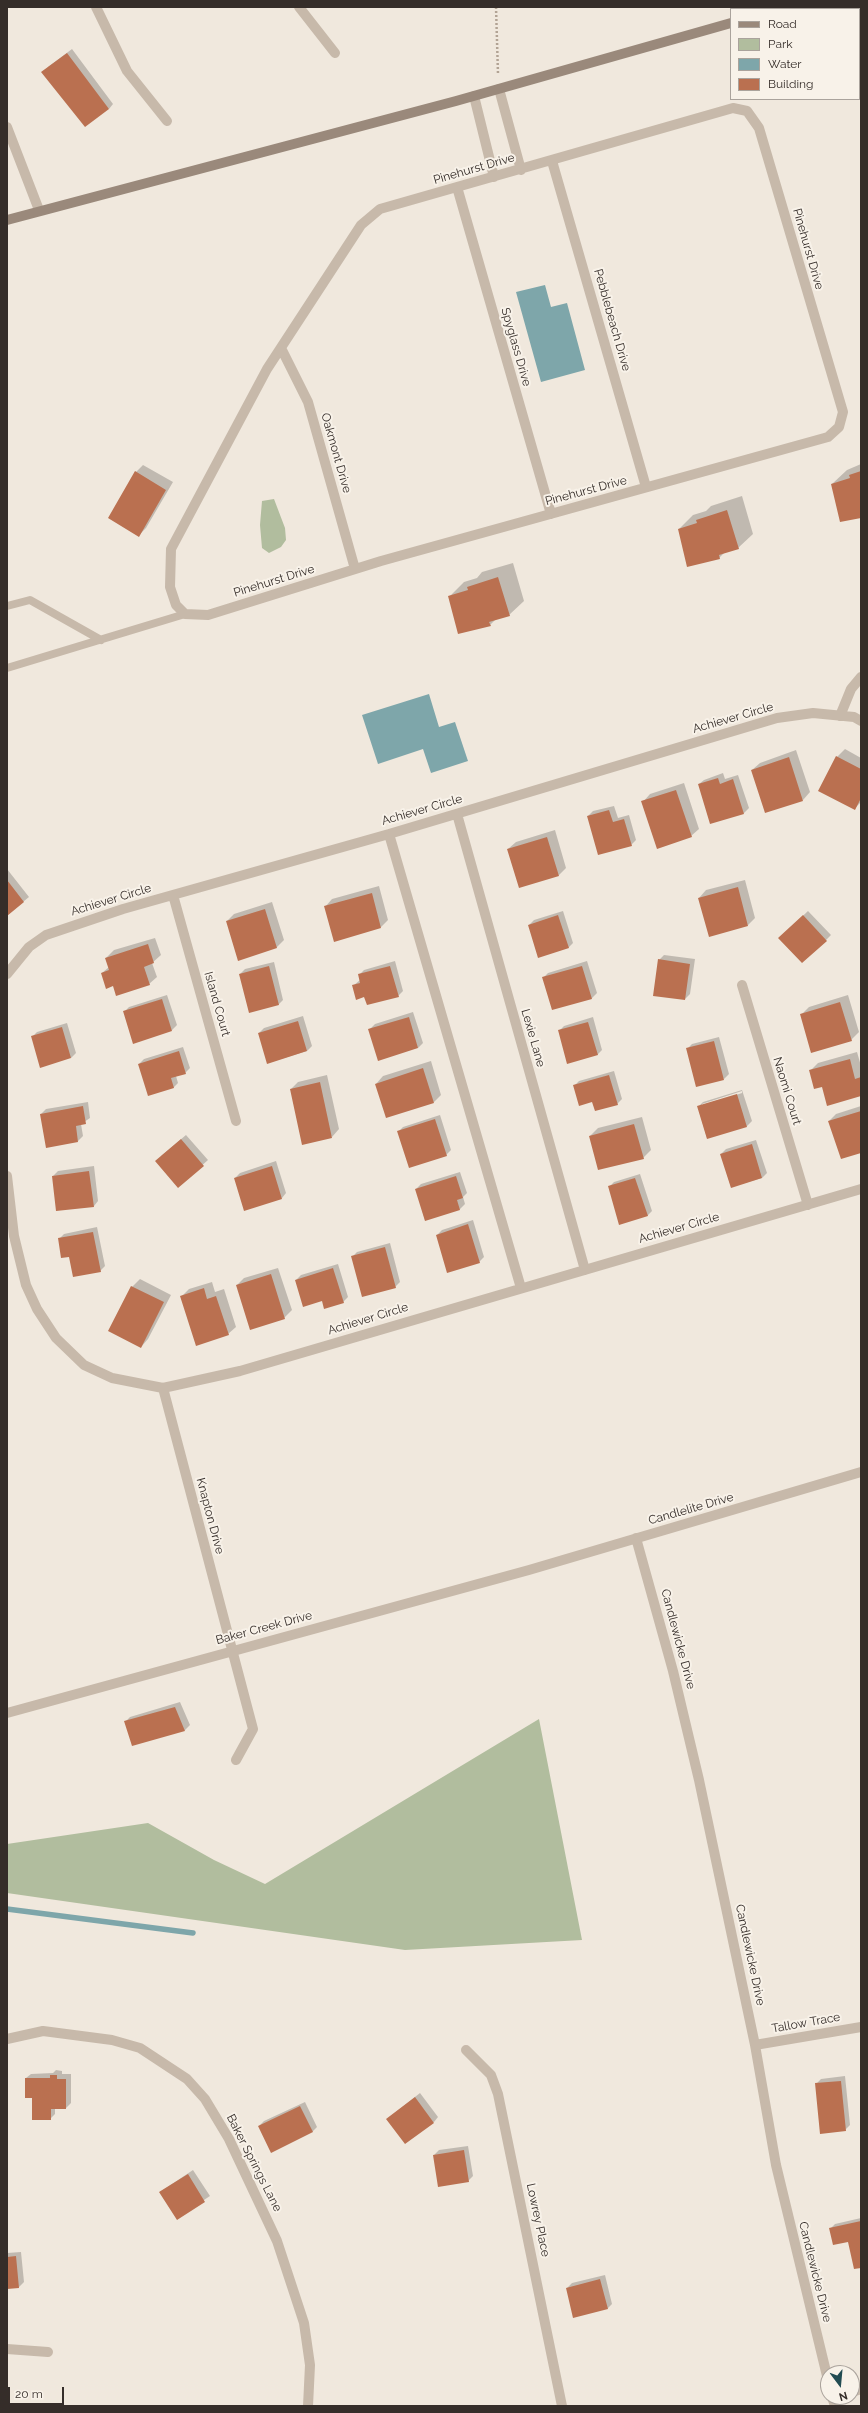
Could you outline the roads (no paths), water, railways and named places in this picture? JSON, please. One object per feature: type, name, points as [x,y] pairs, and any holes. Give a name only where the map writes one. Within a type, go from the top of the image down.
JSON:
[{"type":"main road","points":[[7,220],[39,210],[474,96],[730,23]]},
{"type":"street","points":[[96,7],[126,71],[167,121]]},
{"type":"street","points":[[299,7],[335,54]]},
{"type":"street","points":[[499,88],[521,170]]},
{"type":"street","points":[[474,96],[494,177]]},
{"type":"street","name":"Pinehurst Drive","points":[[733,108],[747,111],[759,128],[842,412],[839,428],[828,436],[355,569],[208,615],[185,614],[176,605],[170,587],[171,549],[281,348],[361,225],[380,209],[521,170],[733,108]]},
{"type":"street","points":[[7,127],[39,210]]},
{"type":"street","name":"Pebblebeach Drive","points":[[552,161],[646,487]]},
{"type":"street","name":"Spyglass Drive","points":[[457,187],[551,514]]},
{"type":"street","name":"Oakmont Drive","points":[[281,348],[308,402],[355,569]]},
{"type":"street","points":[[840,716],[851,689],[861,678]]},
{"type":"street","name":"Achiever Circle","points":[[7,974],[29,947],[46,935],[73,924],[389,834],[776,718],[813,713],[854,717],[861,721]]},
{"type":"street","name":"Lexie Lane","points":[[457,814],[585,1270]]},
{"type":"street","points":[[389,834],[521,1288]]},
{"type":"street","name":"Island Court","points":[[173,895],[236,1121]]},
{"type":"street","name":"Naomi Court","points":[[742,985],[808,1204]]},
{"type":"street","name":"Achiever Circle","points":[[7,1176],[14,1236],[26,1285],[36,1309],[56,1338],[84,1365],[112,1378],[163,1388],[240,1371],[861,1189]]},
{"type":"street","name":"Knapton Drive","points":[[163,1388],[253,1729],[236,1760]]},
{"type":"street","name":"Candlelite Drive","points":[[529,1570],[861,1472]]},
{"type":"street","name":"Candlewicke Drive","points":[[636,1538],[674,1672],[699,1780],[755,2045],[776,2165],[824,2365]]},
{"type":"street","name":"Baker Creek Drive","points":[[7,1713],[232,1650],[529,1570]]},
{"type":"street","name":"Tallow Trace","points":[[755,2045],[861,2027]]},
{"type":"street","name":"Baker Springs Lane","points":[[7,2039],[43,2031],[112,2040],[140,2048],[187,2079],[205,2098],[230,2139],[277,2241],[304,2323],[310,2365],[308,2406]]},
{"type":"street","name":"Lowrey Place","points":[[466,2050],[491,2075],[498,2094],[562,2406]]},
{"type":"street","points":[[7,2349],[48,2352]]},
{"type":"lane","points":[[7,606],[30,600],[101,640]]},
{"type":"lane","points":[[7,668],[185,614]]},
{"type":"water","points":[[545,285],[551,307],[567,303],[585,370],[541,382],[516,292]]},
{"type":"water","points":[[429,694],[439,727],[455,722],[468,761],[431,773],[423,749],[378,764],[362,715]]},
{"type":"waterway","points":[[7,1909],[193,1933]]}]
